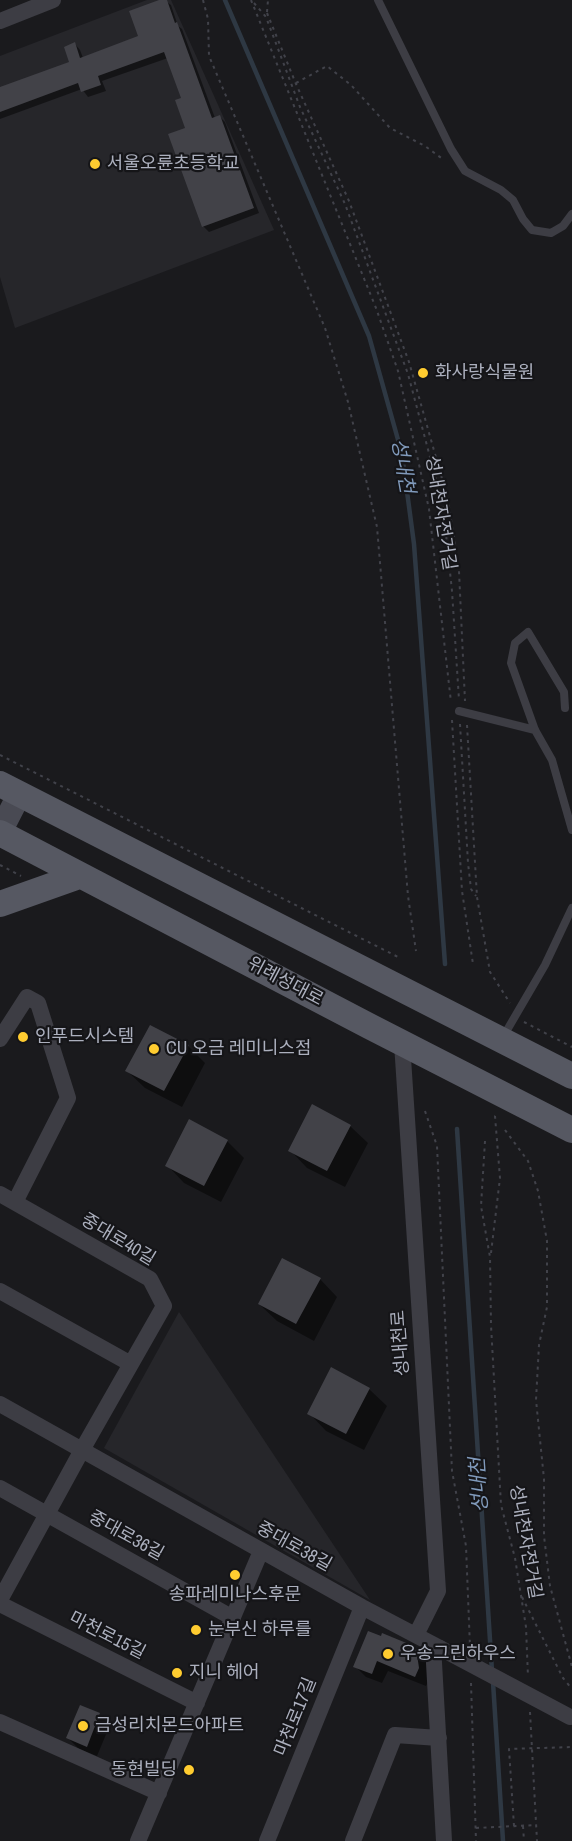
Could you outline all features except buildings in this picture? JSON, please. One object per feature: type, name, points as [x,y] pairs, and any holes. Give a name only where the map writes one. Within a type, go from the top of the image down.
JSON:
[{"type":"main road","points":[[0,832],[10,789],[572,1076]]},
{"type":"main road","name":"위례성대로","points":[[0,832],[80,876],[572,1130]]},
{"type":"main road","points":[[0,904],[80,876]]},
{"type":"street","points":[[0,21],[53,0]]},
{"type":"street","name":"중대로40길","points":[[0,1039],[27,997],[38,1003],[68,1098],[7,1198],[150,1279],[164,1306],[82,1450],[0,1602]]},
{"type":"street","name":"성내천로","points":[[402,1043],[438,1591],[416,1635]]},
{"type":"street","points":[[0,1291],[131,1364]]},
{"type":"street","name":"중대로38길","points":[[0,1404],[362,1607],[571,1717]]},
{"type":"street","name":"중대로36길","points":[[0,1488],[233,1618]]},
{"type":"street","points":[[138,1841],[261,1551]]},
{"type":"street","name":"마천로15길","points":[[0,1602],[197,1703]]},
{"type":"street","name":"마천로17길","points":[[267,1841],[362,1607]]},
{"type":"street","points":[[437,1646],[444,1841]]},
{"type":"street","points":[[0,1722],[159,1793]]},
{"type":"street","points":[[353,1841],[395,1735],[439,1738]]},
{"type":"lane","points":[[378,0],[451,149],[465,171],[501,190],[513,200],[532,230],[551,233],[563,226],[572,214]]},
{"type":"lane","points":[[565,708],[564,692],[528,632],[515,643],[511,663],[535,730],[552,760],[572,830]]},
{"type":"lane","points":[[459,711],[535,730]]},
{"type":"lane","points":[[502,1040],[545,965],[572,908]]},
{"type":"path","points":[[202,0],[208,19],[209,56],[325,328],[366,471],[377,527],[408,896],[416,951]]},
{"type":"path","points":[[251,0],[266,17],[294,84],[349,201],[405,351],[448,500],[459,571],[459,711],[477,897],[490,972],[515,1015],[538,1030],[572,1047]]},
{"type":"path","name":"성내천자전거길","points":[[251,0],[375,308],[398,371],[429,509],[459,711]]},
{"type":"path","points":[[266,17],[268,0]]},
{"type":"path","points":[[267,13],[294,84],[300,107],[345,204],[408,374],[443,506],[452,591],[469,872],[471,889],[477,897]]},
{"type":"path","points":[[294,84],[327,66],[351,86],[390,128],[465,171]]},
{"type":"path","points":[[453,721],[462,891],[473,964]]},
{"type":"path","points":[[0,755],[400,958]]},
{"type":"path","points":[[0,865],[24,877]]},
{"type":"path","points":[[527,1052],[538,1030]]},
{"type":"path","points":[[490,1257],[500,1178],[495,1116],[505,1096]]},
{"type":"path","points":[[425,1111],[437,1146],[452,1471],[466,1546],[470,1648]]},
{"type":"path","points":[[505,1130],[528,1161],[538,1191],[548,1241],[547,1307],[539,1346],[536,1400],[544,1479],[544,1536],[550,1586],[572,1667]]},
{"type":"path","name":"성내천자전거길","points":[[485,1141],[481,1206],[490,1257],[491,1325],[501,1505],[515,1558],[521,1594],[526,1627],[528,1681]]},
{"type":"path","points":[[521,1594],[563,1678],[572,1689]]},
{"type":"path","points":[[471,1682],[476,1841]]},
{"type":"path","points":[[529,1703],[537,1841]]},
{"type":"path","points":[[514,1826],[509,1749],[572,1747]]},
{"type":"path","points":[[523,1825],[524,1841]]},
{"type":"path","points":[[476,1828],[536,1825]]},
{"type":"shaded area","points":[[147,0],[171,0],[274,230],[15,328],[0,277],[0,56]]},
{"type":"shaded area","points":[[179,1312],[370,1600],[104,1448]]},
{"type":"waterway","name":"성내천","points":[[225,0],[369,336],[402,454],[414,544],[445,964]]},
{"type":"waterway","name":"성내천","points":[[457,1129],[492,1671]]},
{"type":"waterway","name":"성내천","points":[[493,1682],[503,1841]]},
{"type":"place","name":"서울오륜초등학교","points":[[95,164]]},
{"type":"place","name":"화사랑식물원","points":[[423,373]]},
{"type":"place","name":"인푸드시스템","points":[[23,1037]]},
{"type":"place","name":"CU 오금 레미니스점","points":[[154,1049]]},
{"type":"place","name":"송파레미나스후문","points":[[235,1575]]},
{"type":"place","name":"눈부신 하루를","points":[[196,1630]]},
{"type":"place","name":"우송그린하우스","points":[[388,1654]]},
{"type":"place","name":"지니 헤어","points":[[177,1673]]},
{"type":"place","name":"금성리치몬드아파트","points":[[83,1726]]},
{"type":"place","name":"동현빌딩","points":[[189,1770]]}]
